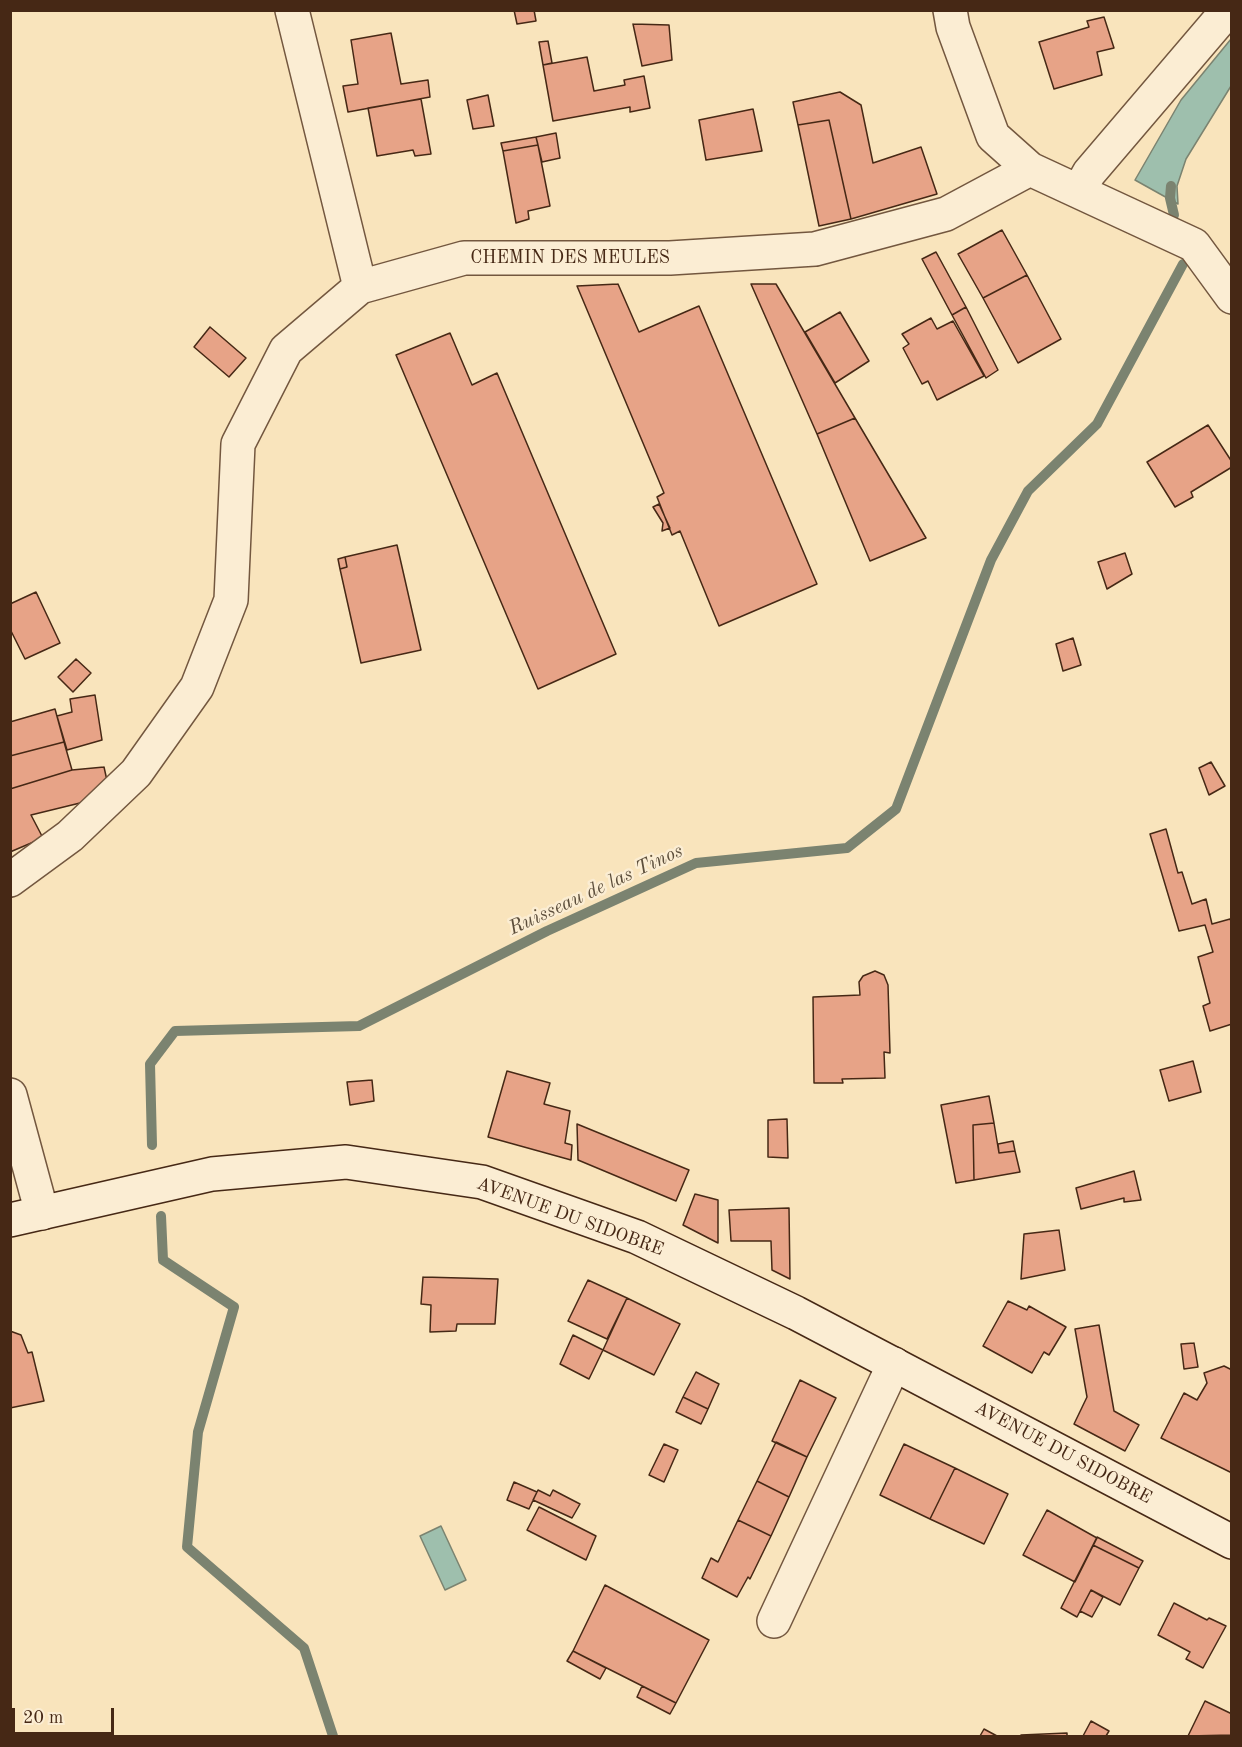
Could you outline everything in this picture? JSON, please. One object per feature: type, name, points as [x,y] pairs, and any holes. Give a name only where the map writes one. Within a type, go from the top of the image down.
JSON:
[{"type":"street","points":[[292,10],[360,287]]},
{"type":"street","points":[[950,10],[953,27],[993,136],[1030,169],[1194,245],[1232,297]]},
{"type":"street","points":[[1079,191],[1089,173],[1228,10]]},
{"type":"street","name":"CHEMIN DES MEULES","points":[[10,880],[70,836],[136,773],[197,687],[231,600],[238,444],[286,350],[360,287],[464,258],[670,258],[815,249],[946,214],[1030,169]]},
{"type":"street","points":[[10,1095],[42,1213]]},
{"type":"street","name":"AVENUE DU SIDOBRE","points":[[10,1220],[212,1174],[346,1162],[482,1182],[637,1237],[894,1364],[1232,1542]]},
{"type":"street","points":[[774,1621],[894,1364]]},
{"type":"shaded area","points":[[1231,39],[1231,86],[1186,159],[1177,186],[1178,204],[1135,180],[1181,100]]},
{"type":"shaded area","points":[[441,1526],[466,1580],[445,1590],[420,1536]]},
{"type":"building","points":[[514,10],[534,10],[536,21],[517,24]]},
{"type":"building","points":[[1104,17],[1114,48],[1097,52],[1102,75],[1054,89],[1039,42],[1089,27],[1087,21]]},
{"type":"building","points":[[633,24],[669,25],[672,60],[642,66]]},
{"type":"building","points":[[391,33],[401,84],[428,80],[430,97],[348,112],[343,86],[358,84],[351,40]]},
{"type":"building","points":[[548,41],[552,63],[543,65],[539,42]]},
{"type":"building","points":[[587,57],[594,91],[625,85],[624,80],[644,76],[650,108],[630,112],[630,107],[553,121],[543,65]]},
{"type":"building","points":[[840,92],[861,105],[873,163],[921,147],[937,194],[851,219],[829,120],[798,125],[793,102]]},
{"type":"building","points":[[488,95],[494,126],[473,129],[467,100]]},
{"type":"building","points":[[421,99],[431,154],[415,156],[413,150],[377,156],[368,108]]},
{"type":"building","points":[[753,109],[762,151],[706,160],[699,120]]},
{"type":"building","points":[[829,120],[851,219],[819,226],[798,125]]},
{"type":"building","points":[[556,133],[560,158],[542,162],[536,137]]},
{"type":"building","points":[[536,137],[538,145],[503,151],[501,143]]},
{"type":"building","points":[[538,145],[550,206],[528,211],[529,219],[516,223],[503,151]]},
{"type":"building","points":[[1002,230],[1027,275],[983,298],[958,254]]},
{"type":"building","points":[[936,252],[966,307],[952,315],[922,259]]},
{"type":"building","points":[[1027,275],[1061,339],[1018,363],[983,298]]},
{"type":"building","points":[[618,284],[639,332],[699,306],[817,584],[719,626],[680,531],[672,535],[657,497],[664,493],[577,286]]},
{"type":"building","points":[[751,284],[776,284],[855,418],[817,434]]},
{"type":"building","points":[[966,307],[998,370],[986,378],[952,315]]},
{"type":"building","points":[[840,312],[869,361],[835,383],[805,332]]},
{"type":"building","points":[[931,318],[937,329],[953,321],[984,376],[937,400],[928,381],[922,384],[903,348],[909,344],[902,334]]},
{"type":"building","points":[[210,327],[246,358],[229,377],[194,347]]},
{"type":"building","points":[[450,333],[472,385],[497,373],[616,654],[538,689],[396,355]]},
{"type":"building","points":[[855,418],[926,538],[870,561],[817,434]]},
{"type":"building","points":[[1208,425],[1232,462],[1232,467],[1191,492],[1193,497],[1175,507],[1147,462]]},
{"type":"building","points":[[659,504],[670,528],[662,531],[663,523],[653,507]]},
{"type":"building","points":[[397,545],[421,650],[361,663],[340,569],[347,567],[345,557]]},
{"type":"building","points":[[1125,553],[1132,574],[1107,589],[1098,562]]},
{"type":"building","points":[[345,557],[347,567],[340,569],[338,559]]},
{"type":"building","points":[[36,592],[60,643],[25,659],[10,629],[10,604]]},
{"type":"building","points":[[1073,638],[1081,665],[1063,671],[1056,644]]},
{"type":"building","points":[[76,659],[91,673],[73,692],[58,677]]},
{"type":"building","points":[[95,695],[102,740],[67,750],[57,716],[72,712],[70,699]]},
{"type":"building","points":[[55,709],[64,742],[10,756],[10,722]]},
{"type":"building","points":[[64,742],[72,770],[10,789],[10,756]]},
{"type":"building","points":[[1211,762],[1225,786],[1209,795],[1199,768]]},
{"type":"building","points":[[104,767],[108,785],[81,805],[80,803],[31,815],[43,838],[10,852],[10,789],[72,770]]},
{"type":"building","points":[[1166,829],[1178,873],[1182,872],[1192,904],[1206,899],[1212,924],[1230,919],[1232,924],[1232,1024],[1210,1031],[1203,1006],[1210,1003],[1198,957],[1213,952],[1205,925],[1179,931],[1150,834]]},
{"type":"building","points":[[875,971],[884,975],[888,985],[890,1053],[884,1052],[885,1078],[842,1079],[843,1083],[814,1083],[813,997],[860,995],[859,982],[863,976]]},
{"type":"building","points":[[1193,1061],[1201,1092],[1169,1101],[1160,1070]]},
{"type":"building","points":[[507,1071],[550,1083],[544,1104],[570,1111],[565,1143],[572,1145],[571,1160],[488,1137]]},
{"type":"building","points":[[372,1080],[374,1101],[350,1105],[347,1082]]},
{"type":"building","points":[[989,1096],[994,1123],[973,1125],[974,1180],[956,1183],[941,1105]]},
{"type":"building","points":[[787,1119],[788,1158],[768,1157],[768,1120]]},
{"type":"building","points":[[994,1123],[999,1153],[1015,1151],[1020,1172],[974,1180],[973,1125]]},
{"type":"building","points":[[577,1124],[689,1170],[676,1201],[578,1160]]},
{"type":"building","points":[[1013,1141],[1015,1151],[999,1153],[998,1144]]},
{"type":"building","points":[[1134,1171],[1141,1200],[1124,1202],[1124,1198],[1081,1209],[1076,1188]]},
{"type":"building","points":[[695,1194],[718,1200],[718,1243],[683,1225]]},
{"type":"building","points":[[789,1208],[790,1279],[772,1270],[771,1241],[731,1241],[729,1210]]},
{"type":"building","points":[[1059,1230],[1065,1270],[1021,1279],[1024,1234]]},
{"type":"building","points":[[423,1277],[498,1279],[495,1324],[457,1324],[456,1331],[430,1332],[431,1305],[421,1304]]},
{"type":"building","points":[[588,1280],[627,1298],[607,1339],[568,1321]]},
{"type":"building","points":[[627,1298],[680,1324],[654,1375],[603,1350]]},
{"type":"building","points":[[1008,1301],[1027,1310],[1029,1306],[1066,1327],[1049,1355],[1044,1352],[1032,1373],[983,1346]]},
{"type":"building","points":[[1099,1325],[1114,1411],[1139,1425],[1125,1451],[1074,1424],[1087,1397],[1075,1329]]},
{"type":"building","points":[[10,1331],[21,1335],[28,1353],[32,1352],[44,1401],[10,1408]]},
{"type":"building","points":[[573,1335],[603,1350],[589,1379],[560,1364]]},
{"type":"building","points":[[1194,1343],[1198,1367],[1184,1369],[1181,1344]]},
{"type":"building","points":[[1224,1366],[1232,1370],[1232,1473],[1161,1438],[1184,1393],[1197,1400],[1207,1383],[1204,1373]]},
{"type":"building","points":[[696,1372],[719,1384],[708,1409],[683,1397]]},
{"type":"building","points":[[800,1380],[836,1398],[807,1457],[772,1441]]},
{"type":"building","points":[[683,1397],[708,1409],[701,1424],[676,1412]]},
{"type":"building","points":[[776,1442],[807,1457],[789,1497],[757,1481]]},
{"type":"building","points":[[664,1444],[678,1450],[664,1482],[649,1475]]},
{"type":"building","points":[[904,1444],[955,1468],[930,1519],[880,1495]]},
{"type":"building","points":[[955,1468],[1008,1494],[984,1544],[930,1519]]},
{"type":"building","points":[[757,1481],[789,1497],[771,1536],[738,1520]]},
{"type":"building","points":[[514,1482],[537,1492],[529,1509],[507,1500]]},
{"type":"building","points":[[538,1490],[550,1496],[553,1490],[580,1504],[572,1518],[533,1500]]},
{"type":"building","points":[[539,1507],[596,1536],[586,1560],[527,1530]]},
{"type":"building","points":[[1047,1510],[1097,1538],[1075,1582],[1023,1555]]},
{"type":"building","points":[[738,1520],[771,1536],[750,1579],[748,1577],[737,1597],[702,1578],[711,1558],[718,1562]]},
{"type":"building","points":[[1097,1537],[1143,1561],[1139,1568],[1093,1545]]},
{"type":"building","points":[[1093,1545],[1139,1568],[1120,1605],[1091,1590],[1077,1617],[1061,1608]]},
{"type":"building","points":[[605,1585],[709,1640],[676,1703],[573,1651]]},
{"type":"building","points":[[1091,1590],[1103,1597],[1092,1617],[1080,1611]]},
{"type":"building","points":[[1174,1603],[1207,1620],[1209,1618],[1226,1626],[1203,1668],[1186,1659],[1190,1652],[1158,1635]]},
{"type":"building","points":[[573,1651],[606,1668],[600,1679],[567,1661]]},
{"type":"building","points":[[642,1686],[676,1703],[670,1714],[637,1697]]},
{"type":"building","points":[[1205,1701],[1232,1714],[1232,1735],[1188,1736]]},
{"type":"building","points":[[1091,1721],[1109,1731],[1106,1736],[1083,1736]]},
{"type":"building","points":[[984,1729],[997,1736],[980,1736]]},
{"type":"building","points":[[1067,1733],[1067,1736],[1021,1736],[1021,1735]]},
{"type":"waterway","name":"Ruisseau de las Tinos","points":[[1171,186],[1170,198],[1174,215]]},
{"type":"waterway","name":"Ruisseau de las Tinos","points":[[152,1145],[150,1064],[175,1031],[359,1026],[547,931],[696,863],[847,848],[896,809],[991,560],[1028,491],[1097,424],[1183,264]]},
{"type":"waterway","name":"Ruisseau de las Tinos","points":[[161,1216],[163,1260],[234,1307],[198,1432],[187,1547],[304,1648],[333,1736]]}]
